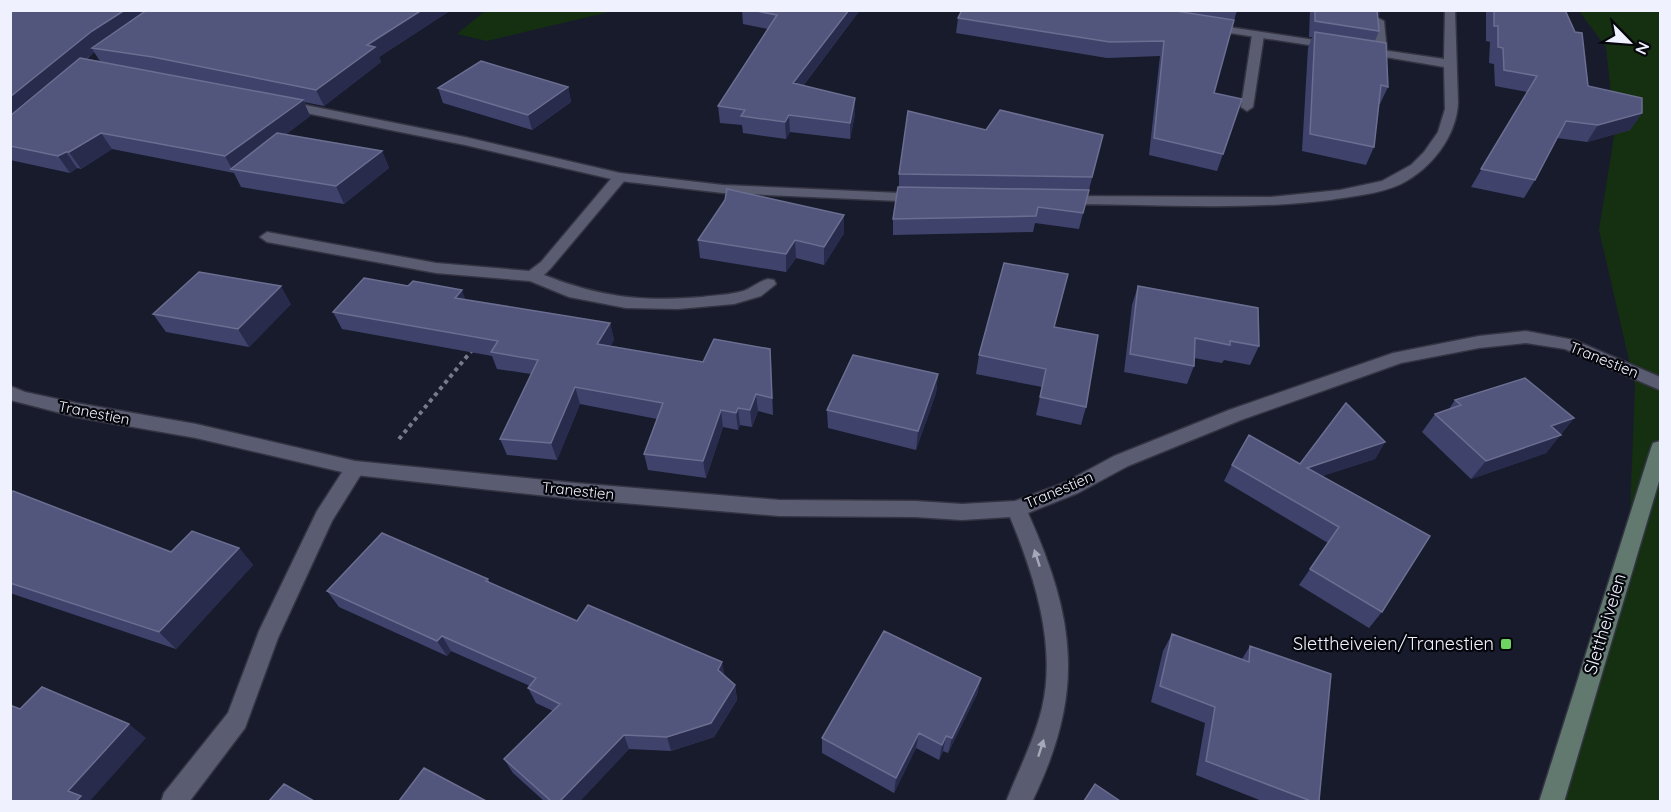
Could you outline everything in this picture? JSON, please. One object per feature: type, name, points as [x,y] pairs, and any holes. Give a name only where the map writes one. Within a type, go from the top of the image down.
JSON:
[{"type":"street","points":[[1051,200],[1276,201],[1316,198],[1365,190],[1402,178],[1421,163],[1436,145],[1449,123],[1452,104],[1450,64],[1452,32],[1449,10]]},
{"type":"street","points":[[1378,21],[1381,52]]},
{"type":"street","points":[[1201,26],[1450,64]]},
{"type":"street","points":[[1247,107],[1258,35]]},
{"type":"street","points":[[275,103],[465,141],[620,177],[723,189],[936,199]]},
{"type":"street","points":[[532,276],[546,265],[620,177]]},
{"type":"street","points":[[267,237],[436,268],[532,276],[573,293],[644,305],[677,305],[736,298],[760,291],[768,285]]},
{"type":"street","name":"Tranestien","points":[[13,399],[196,431],[355,468],[575,491],[780,507],[962,512],[1016,508],[1071,488],[1121,461],[1235,415],[1352,372],[1399,357],[1468,344],[1526,338],[1568,344],[1660,384]]},
{"type":"street","name":"Slettheiveien","points":[[1551,801],[1660,448]]},
{"type":"street","points":[[173,801],[237,720],[267,638],[319,527],[355,468]]},
{"type":"street","points":[[1016,508],[1034,549],[1052,604],[1058,657],[1055,705],[1031,778],[1018,801]]},
{"type":"path","points":[[402,436],[474,347]]},
{"type":"green space","points":[[485,11],[613,11],[487,41],[457,34]]},
{"type":"green space","points":[[1579,11],[1660,11],[1660,801],[1547,802],[1627,589],[1635,386],[1599,230],[1615,130],[1606,47]]},
{"type":"building","points":[[10,10],[125,10],[92,31],[10,97]]},
{"type":"building","points":[[147,10],[422,10],[367,45],[375,47],[316,90],[153,57],[92,48]]},
{"type":"building","points":[[751,10],[849,10],[793,83],[855,98],[850,123],[789,115],[785,122],[741,116],[745,110],[718,106],[777,15]]},
{"type":"building","points":[[962,10],[1169,10],[1234,20],[1214,93],[1242,99],[1223,154],[1154,138],[1164,41],[1110,42],[958,18]]},
{"type":"building","points":[[1315,10],[1377,10],[1379,31],[1315,21]]},
{"type":"building","points":[[1494,10],[1565,10],[1575,32],[1582,33],[1588,86],[1642,98],[1642,113],[1598,125],[1566,121],[1535,180],[1481,169],[1537,76],[1504,70],[1503,48],[1498,47],[1498,26],[1494,26]]},
{"type":"building","points":[[1315,32],[1386,43],[1388,87],[1381,85],[1374,147],[1310,134]]},
{"type":"building","points":[[80,58],[303,100],[225,156],[101,133],[58,156],[10,146],[10,116]]},
{"type":"building","points":[[481,61],[568,87],[528,115],[438,88]]},
{"type":"building","points":[[1000,110],[1103,135],[1092,177],[899,174],[908,111],[986,130]]},
{"type":"building","points":[[277,133],[382,151],[336,186],[231,169]]},
{"type":"building","points":[[898,187],[1089,190],[1083,213],[1038,207],[1036,216],[893,219]]},
{"type":"building","points":[[727,189],[844,215],[824,247],[795,240],[786,254],[698,240],[725,200]]},
{"type":"building","points":[[1004,263],[1068,274],[1054,327],[1098,335],[1086,407],[1040,397],[1046,369],[979,355]]},
{"type":"building","points":[[199,272],[281,286],[238,329],[153,314]]},
{"type":"building","points":[[364,278],[408,286],[413,281],[462,290],[455,298],[610,323],[597,344],[703,362],[714,339],[770,349],[772,398],[756,394],[750,410],[738,408],[736,413],[721,410],[703,461],[644,454],[663,403],[575,387],[551,443],[500,439],[538,360],[491,352],[498,341],[333,312]]},
{"type":"building","points":[[1138,286],[1258,308],[1259,346],[1230,341],[1230,345],[1195,338],[1194,366],[1130,354]]},
{"type":"building","points":[[853,355],[938,374],[918,431],[827,410]]},
{"type":"building","points":[[1525,378],[1574,418],[1551,426],[1561,435],[1486,461],[1435,414],[1461,405],[1455,400]]},
{"type":"building","points":[[1346,403],[1385,442],[1307,468],[1430,536],[1382,612],[1310,569],[1339,527],[1232,465],[1249,435],[1300,464]]},
{"type":"building","points":[[13,491],[171,552],[192,531],[239,548],[159,632],[10,583],[10,493]]},
{"type":"building","points":[[382,533],[577,621],[588,605],[722,662],[718,670],[735,685],[711,723],[667,737],[624,735],[560,801],[551,801],[504,759],[560,704],[528,688],[536,678],[442,636],[437,641],[327,591]]},
{"type":"building","points":[[884,631],[981,678],[952,738],[946,736],[942,745],[919,733],[896,778],[822,738]]},
{"type":"building","points":[[1172,634],[1249,662],[1250,646],[1331,674],[1319,801],[1311,801],[1206,761],[1215,707],[1160,686]]},
{"type":"building","points":[[42,687],[129,724],[68,791],[81,796],[76,801],[10,801],[10,705],[20,709]]},
{"type":"building","points":[[424,768],[486,801],[399,801]]},
{"type":"building","points":[[284,784],[314,801],[269,801]]},
{"type":"building","points":[[1095,784],[1120,801],[1084,801]]},
{"type":"place","name":"Slettheiveien/Tranestien","points":[[1506,644]]}]
